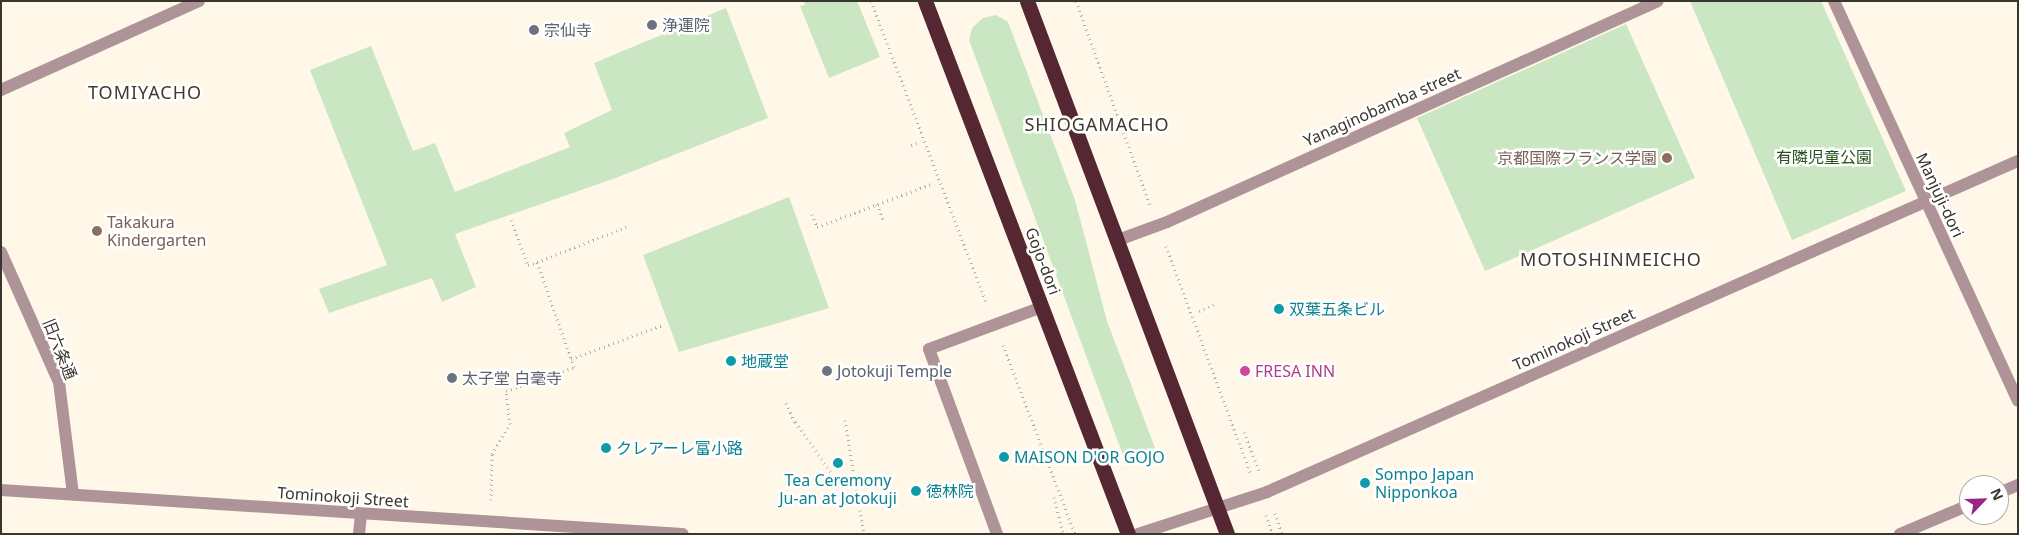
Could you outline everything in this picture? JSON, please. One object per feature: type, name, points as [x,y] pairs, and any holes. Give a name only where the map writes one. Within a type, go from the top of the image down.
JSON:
[{"type":"highway","name":"Gojo-dori","points":[[924,1],[1128,534]]},
{"type":"highway","points":[[1026,1],[1118,240],[1227,534]]},
{"type":"street","points":[[1,90],[199,1]]},
{"type":"street","name":"Yanaginobamba street","points":[[1118,240],[1158,225],[1658,1]]},
{"type":"street","name":"Manjuji-dori","points":[[1834,1],[1925,202],[2018,400]]},
{"type":"street","name":"Tominokoji Street","points":[[1138,534],[1258,495],[2018,161]]},
{"type":"street","name":"旧六条通","points":[[1,252],[59,382],[73,494]]},
{"type":"street","points":[[997,534],[929,349],[1042,307]]},
{"type":"street","name":"Tominokoji Street","points":[[1,490],[361,516],[682,534]]},
{"type":"street","points":[[1900,534],[1959,509]]},
{"type":"street","points":[[359,534],[361,516]]},
{"type":"path","points":[[871,1],[1075,534]]},
{"type":"path","points":[[1076,1],[1272,534]]},
{"type":"path","points":[[911,145],[918,142]]},
{"type":"path","points":[[812,214],[817,227],[934,183]]},
{"type":"path","points":[[877,204],[883,220]]},
{"type":"path","points":[[511,220],[528,265],[626,227]]},
{"type":"path","points":[[490,523],[492,454],[510,424],[506,391],[574,367],[537,262]]},
{"type":"path","points":[[1199,310],[1215,304]]},
{"type":"path","points":[[571,358],[665,324]]},
{"type":"path","points":[[786,403],[795,422],[841,486],[855,483]]},
{"type":"path","points":[[845,420],[857,494]]},
{"type":"path","points":[[1244,432],[1262,479]]},
{"type":"path","points":[[1054,497],[1063,534]]},
{"type":"path","points":[[860,510],[864,534]]},
{"type":"path","points":[[1274,510],[1282,534]]},
{"type":"green space","points":[[804,1],[857,1],[880,57],[829,78],[800,6],[805,5]]},
{"type":"green space","name":"有隣児童公園","points":[[1690,1],[1821,1],[1906,191],[1792,240]]},
{"type":"green space","points":[[726,8],[768,118],[613,179],[455,234],[476,287],[442,302],[432,278],[329,313],[319,289],[387,265],[310,70],[371,46],[413,151],[435,143],[455,192],[570,147],[564,133],[612,110],[594,63]]},
{"type":"green space","points":[[996,15],[1008,22],[1075,200],[1107,321],[1155,448],[1124,458],[969,40],[972,28],[983,18]]},
{"type":"green space","points":[[1626,24],[1695,178],[1485,271],[1417,118]]},
{"type":"green space","points":[[789,197],[829,308],[679,352],[643,255]]},
{"type":"place","name":"浄運院","points":[[652,25]]},
{"type":"place","name":"宗仙寺","points":[[534,30]]},
{"type":"place","name":"京都国際フランス学園","points":[[1667,158]]},
{"type":"place","name":"Takakura Kindergarten","points":[[97,231]]},
{"type":"place","name":"双葉五条ビル","points":[[1279,309]]},
{"type":"place","name":"地蔵堂","points":[[731,361]]},
{"type":"place","name":"Jotokuji Temple","points":[[827,371]]},
{"type":"place","name":"FRESA INN","points":[[1245,371]]},
{"type":"place","name":"太子堂 白毫寺","points":[[452,378]]},
{"type":"place","name":"クレアーレ富小路","points":[[606,448]]},
{"type":"place","name":"MAISON D'OR GOJO","points":[[1004,457]]},
{"type":"place","name":"Tea Ceremony Ju-an at Jotokuji","points":[[838,463]]},
{"type":"place","name":"Sompo Japan Nipponkoa","points":[[1365,483]]},
{"type":"place","name":"徳林院","points":[[916,491]]},
{"type":"district","name":"TOMIYACHO","points":[[145,92]]},
{"type":"district","name":"SHIOGAMACHO","points":[[1097,124]]},
{"type":"district","name":"MOTOSHINMEICHO","points":[[1611,259]]}]
